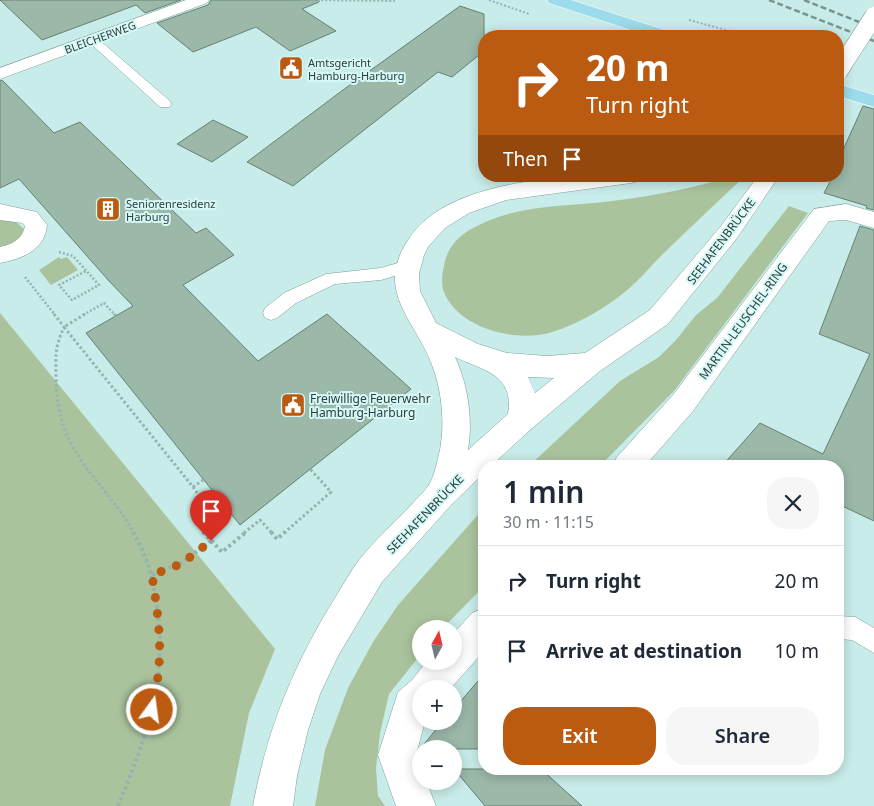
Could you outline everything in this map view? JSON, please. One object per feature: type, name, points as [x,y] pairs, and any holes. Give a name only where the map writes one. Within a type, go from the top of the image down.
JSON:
[{"type":"main road","name":"BLEICHERWEG","points":[[0,74],[201,0]]},
{"type":"main road","points":[[556,0],[647,30]]},
{"type":"main road","points":[[844,63],[874,16]]},
{"type":"main road","points":[[844,92],[874,101]]},
{"type":"main road","points":[[441,494],[453,460],[457,426],[449,375],[430,331],[407,289],[408,266],[418,240],[428,228],[471,204],[511,192],[586,182]]},
{"type":"main road","name":"SEEHAFENBRÜCKE","points":[[273,806],[278,776],[290,730],[304,689],[326,644],[371,571],[441,494],[521,420],[591,364],[659,317],[729,232],[765,182]]},
{"type":"main road","points":[[0,212],[29,217],[36,225],[34,236],[29,242],[15,251],[2,255]]},
{"type":"main road","name":"MARTIN-LEUSCHEL-RING","points":[[632,460],[684,403],[822,214],[846,212],[874,220]]},
{"type":"main road","points":[[430,331],[472,354],[496,362],[527,367],[559,368],[591,364]]},
{"type":"main road","points":[[496,362],[508,371],[517,382],[522,394],[524,407],[521,420]]},
{"type":"main road","points":[[462,649],[478,632]]},
{"type":"main road","points":[[434,680],[443,670]]},
{"type":"main road","points":[[412,704],[397,755],[416,806]]},
{"type":"lane","points":[[93,40],[165,104]]},
{"type":"lane","points":[[271,313],[290,298],[332,278],[381,274],[408,266]]},
{"type":"lane","points":[[844,628],[855,628],[874,641]]},
{"type":"path","points":[[294,4],[305,0],[395,1]]},
{"type":"path","points":[[62,253],[73,256],[86,271],[98,285],[72,300],[59,285],[86,271]]},
{"type":"path","points":[[2,255],[20,271],[218,522],[203,532],[222,552],[260,520],[277,539],[331,492],[310,469]]},
{"type":"path","points":[[116,316],[104,302],[64,327],[54,350],[56,362],[54,391],[56,410],[64,434],[79,461],[145,553],[152,575],[160,628],[159,682],[130,778],[118,806]]},
{"type":"path","points":[[192,487],[203,480]]},
{"type":"path","points":[[152,575],[181,564],[211,541]]},
{"type":"green space","points":[[712,182],[739,182],[624,293],[588,317],[562,329],[535,335],[520,335],[489,329],[461,315],[451,304],[444,292],[442,283],[443,272],[448,252],[452,246],[466,232],[495,218],[544,207],[612,201]]},
{"type":"green space","points":[[789,206],[808,213],[674,391],[606,460],[535,460],[620,381],[659,357],[676,340],[696,315],[717,298]]},
{"type":"green space","points":[[0,218],[16,222],[24,229],[19,240],[0,247]]},
{"type":"green space","points":[[59,257],[61,259],[67,257],[78,270],[51,285],[39,270]]},
{"type":"green space","points":[[0,313],[275,649],[249,713],[230,806],[0,806]]},
{"type":"green space","points":[[478,515],[478,592],[451,620],[412,620],[412,665],[389,694],[380,733],[376,769],[378,796],[385,806],[315,806],[325,750],[348,688],[373,642],[398,605]]},
{"type":"building","points":[[0,0],[181,0],[145,13],[136,5],[42,40]]},
{"type":"building","points":[[211,0],[319,0],[319,2],[302,9],[336,31],[290,51],[256,27],[193,52],[157,23],[208,5]]},
{"type":"building","points":[[460,6],[484,14],[484,30],[478,30],[478,56],[452,77],[438,72],[293,186],[247,162]]},
{"type":"building","points":[[2,80],[54,133],[80,122],[196,233],[206,228],[234,255],[183,285],[258,361],[327,314],[411,389],[240,525],[86,333],[133,306],[19,179],[0,188],[0,81]]},
{"type":"building","points":[[863,106],[874,109],[874,210],[866,208],[867,206],[824,193],[830,182],[844,182],[844,148]]},
{"type":"building","points":[[213,120],[248,137],[212,162],[177,144]]},
{"type":"building","points":[[860,226],[874,230],[874,521],[844,507],[844,460],[727,460],[760,423],[823,454],[870,354],[819,334]]},
{"type":"building","points":[[478,681],[478,749],[462,749],[462,740],[427,740],[436,730],[462,730],[462,700]]},
{"type":"building","points":[[462,769],[478,769],[478,775],[548,775],[582,806],[485,806],[462,779]]},
{"type":"railway","points":[[769,0],[874,41]]},
{"type":"railway","points":[[804,0],[874,28]]},
{"type":"place","name":"Amtsgericht Hamburg-Harburg","points":[[291,68]]},
{"type":"place","name":"Seniorenresidenz Harburg","points":[[108,209]]},
{"type":"place","name":"Freiwillige Feuerwehr Hamburg-Harburg","points":[[293,405]]},
{"type":"route","points":[[152,710],[159,682],[161,658],[160,628],[152,575],[181,564],[211,541]]}]
